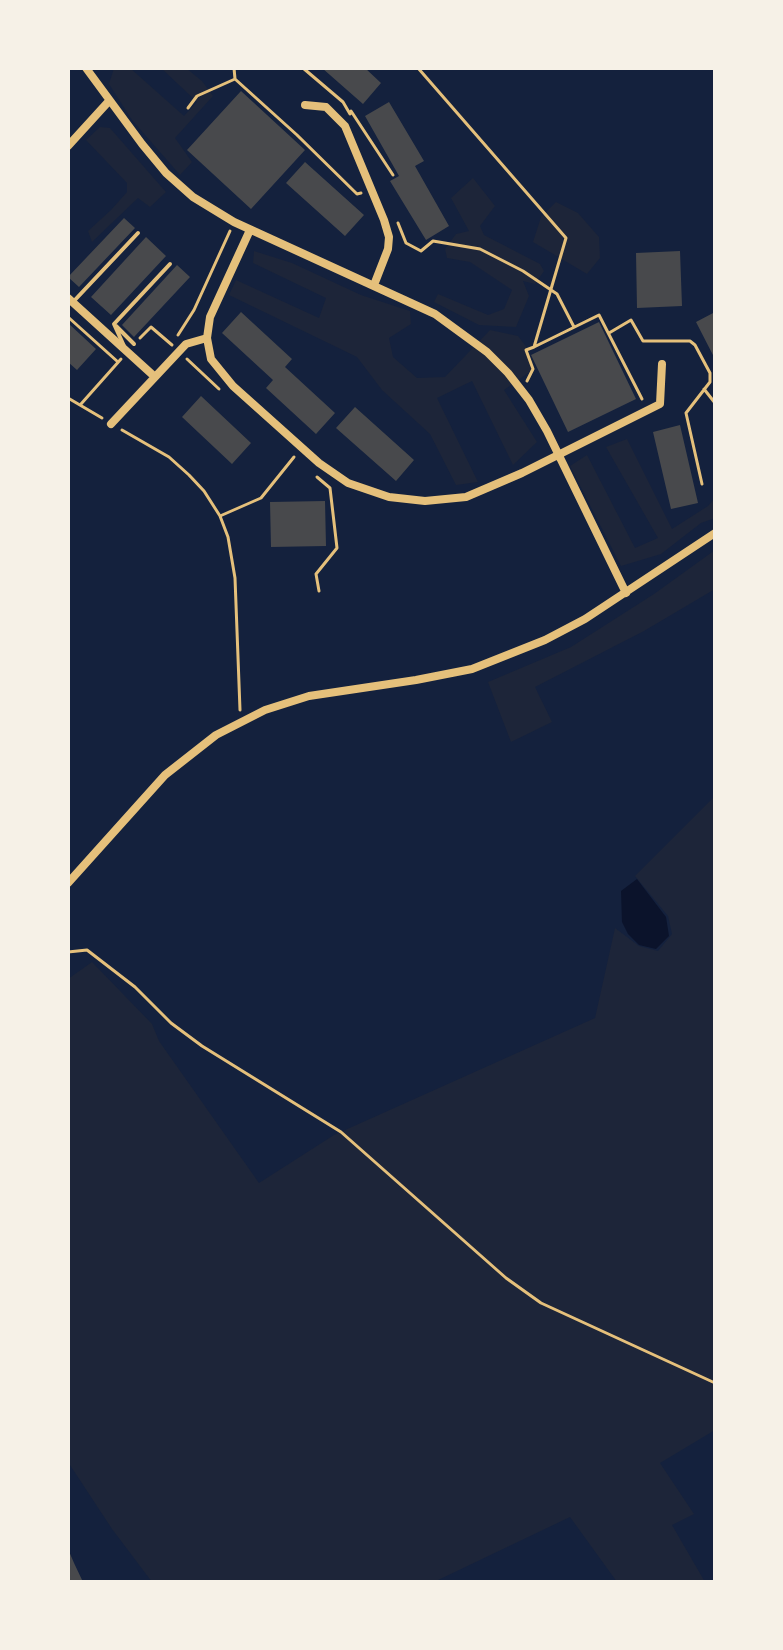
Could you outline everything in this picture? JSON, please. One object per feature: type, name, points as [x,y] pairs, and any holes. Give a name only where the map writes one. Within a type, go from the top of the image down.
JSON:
[{"type":"street","points":[[86,68],[94,73],[109,101],[166,173],[193,197],[250,230],[435,314],[498,362],[521,391],[559,455],[626,593]]},
{"type":"street","points":[[68,146],[109,101]]},
{"type":"street","points":[[305,105],[326,107],[340,120],[389,237],[383,268],[374,285]]},
{"type":"street","points":[[250,230],[210,317],[207,338],[211,359],[221,374],[319,463],[348,483],[389,497],[425,501],[466,497],[559,455],[660,404],[662,364]]},
{"type":"street","points":[[70,300],[155,377]]},
{"type":"street","points":[[111,424],[155,377],[176,348],[207,338]]},
{"type":"street","points":[[68,883],[165,775],[206,741],[240,722],[265,710],[309,696],[472,669],[545,640],[585,619],[715,533]]},
{"type":"lane","points":[[70,300],[138,233]]},
{"type":"lane","points":[[114,324],[170,264]]},
{"type":"lane","points":[[114,324],[134,344]]},
{"type":"lane","points":[[114,324],[127,352]]},
{"type":"path","points":[[234,68],[235,79],[357,194],[371,191]]},
{"type":"path","points":[[303,68],[347,106],[393,175]]},
{"type":"path","points":[[418,68],[566,238],[534,347]]},
{"type":"path","points":[[188,108],[197,96],[235,79]]},
{"type":"path","points":[[347,106],[358,132]]},
{"type":"path","points":[[394,214],[406,243],[421,251],[433,241],[480,249],[551,288],[574,327]]},
{"type":"path","points":[[176,348],[234,222]]},
{"type":"path","points":[[521,391],[533,369],[526,350],[599,315],[645,405]]},
{"type":"path","points":[[68,317],[118,362]]},
{"type":"path","points":[[609,333],[631,320],[643,341],[690,341],[695,345],[710,373],[710,382],[686,413],[702,484]]},
{"type":"path","points":[[134,344],[151,327],[226,396]]},
{"type":"path","points":[[81,404],[127,352]]},
{"type":"path","points":[[704,389],[715,403]]},
{"type":"path","points":[[68,398],[169,457],[204,491],[220,516],[228,537],[235,578],[240,722]]},
{"type":"path","points":[[220,516],[261,498],[294,457],[286,450]]},
{"type":"path","points":[[318,478],[330,488],[337,548],[316,574],[319,591]]},
{"type":"path","points":[[68,952],[87,950],[202,1046],[341,1132],[506,1278],[541,1303],[715,1383]]},
{"type":"shaded area","points":[[114,68],[130,68],[184,116],[197,102],[161,68],[186,68],[202,81],[213,96],[175,138],[192,162],[180,175],[132,120],[109,84]]},
{"type":"shaded area","points":[[100,127],[110,128],[166,192],[150,207],[138,198],[92,242],[88,231],[127,192],[127,183],[86,140]]},
{"type":"shaded area","points":[[473,178],[495,206],[480,226],[484,235],[540,264],[544,271],[535,284],[523,281],[529,296],[516,327],[479,325],[434,302],[438,294],[488,315],[504,309],[512,290],[470,262],[447,258],[445,249],[456,234],[469,231],[451,198]]},
{"type":"shaded area","points":[[556,202],[578,213],[599,237],[600,258],[587,274],[533,242],[541,217]]},
{"type":"shaded area","points":[[254,251],[292,263],[361,295],[410,311],[411,324],[389,338],[393,357],[417,378],[445,377],[490,330],[518,336],[528,349],[531,371],[504,390],[537,442],[513,465],[472,381],[437,398],[478,482],[456,485],[430,434],[382,390],[357,357],[229,295],[236,280],[319,318],[326,298],[253,263]]},
{"type":"shaded area","points":[[627,439],[672,529],[715,498],[715,518],[701,523],[661,554],[621,566],[570,466],[587,455],[635,548],[658,538],[606,447]]},
{"type":"shaded area","points":[[715,550],[715,589],[644,631],[535,687],[552,722],[511,742],[488,682],[571,647],[654,594]]},
{"type":"shaded area","points":[[715,796],[715,1430],[660,1463],[694,1514],[672,1525],[705,1582],[617,1582],[570,1517],[434,1582],[152,1582],[68,1462],[68,979],[92,962],[152,1024],[159,1041],[259,1183],[334,1135],[595,1018],[615,928],[639,946],[658,951],[672,934],[668,916],[635,876]]},
{"type":"shaded area","points":[[637,879],[666,917],[669,936],[656,949],[639,945],[622,922],[621,891]]},
{"type":"building","points":[[322,68],[365,68],[381,83],[363,104]]},
{"type":"building","points":[[241,91],[305,150],[251,209],[187,150]]},
{"type":"building","points":[[389,102],[424,161],[415,166],[449,226],[426,240],[390,181],[399,176],[365,116]]},
{"type":"building","points":[[305,162],[364,215],[345,236],[286,183]]},
{"type":"building","points":[[124,218],[135,228],[79,287],[68,277]]},
{"type":"building","points":[[146,237],[166,256],[111,315],[91,297]]},
{"type":"building","points":[[680,251],[682,306],[637,308],[636,253]]},
{"type":"building","points":[[177,265],[190,277],[134,337],[122,325]]},
{"type":"building","points":[[241,312],[292,359],[285,367],[335,413],[316,434],[266,388],[273,380],[222,333]]},
{"type":"building","points":[[715,312],[715,359],[696,322]]},
{"type":"building","points":[[599,322],[636,399],[568,432],[531,355]]},
{"type":"building","points":[[68,323],[96,349],[77,370],[68,362]]},
{"type":"building","points":[[201,396],[251,443],[232,464],[182,417]]},
{"type":"building","points":[[355,407],[414,460],[396,481],[336,428]]},
{"type":"building","points":[[680,425],[698,503],[671,509],[653,432]]},
{"type":"building","points":[[325,501],[326,546],[271,547],[270,502]]},
{"type":"building","points":[[68,1549],[74,1563],[83,1582],[68,1582]]}]
